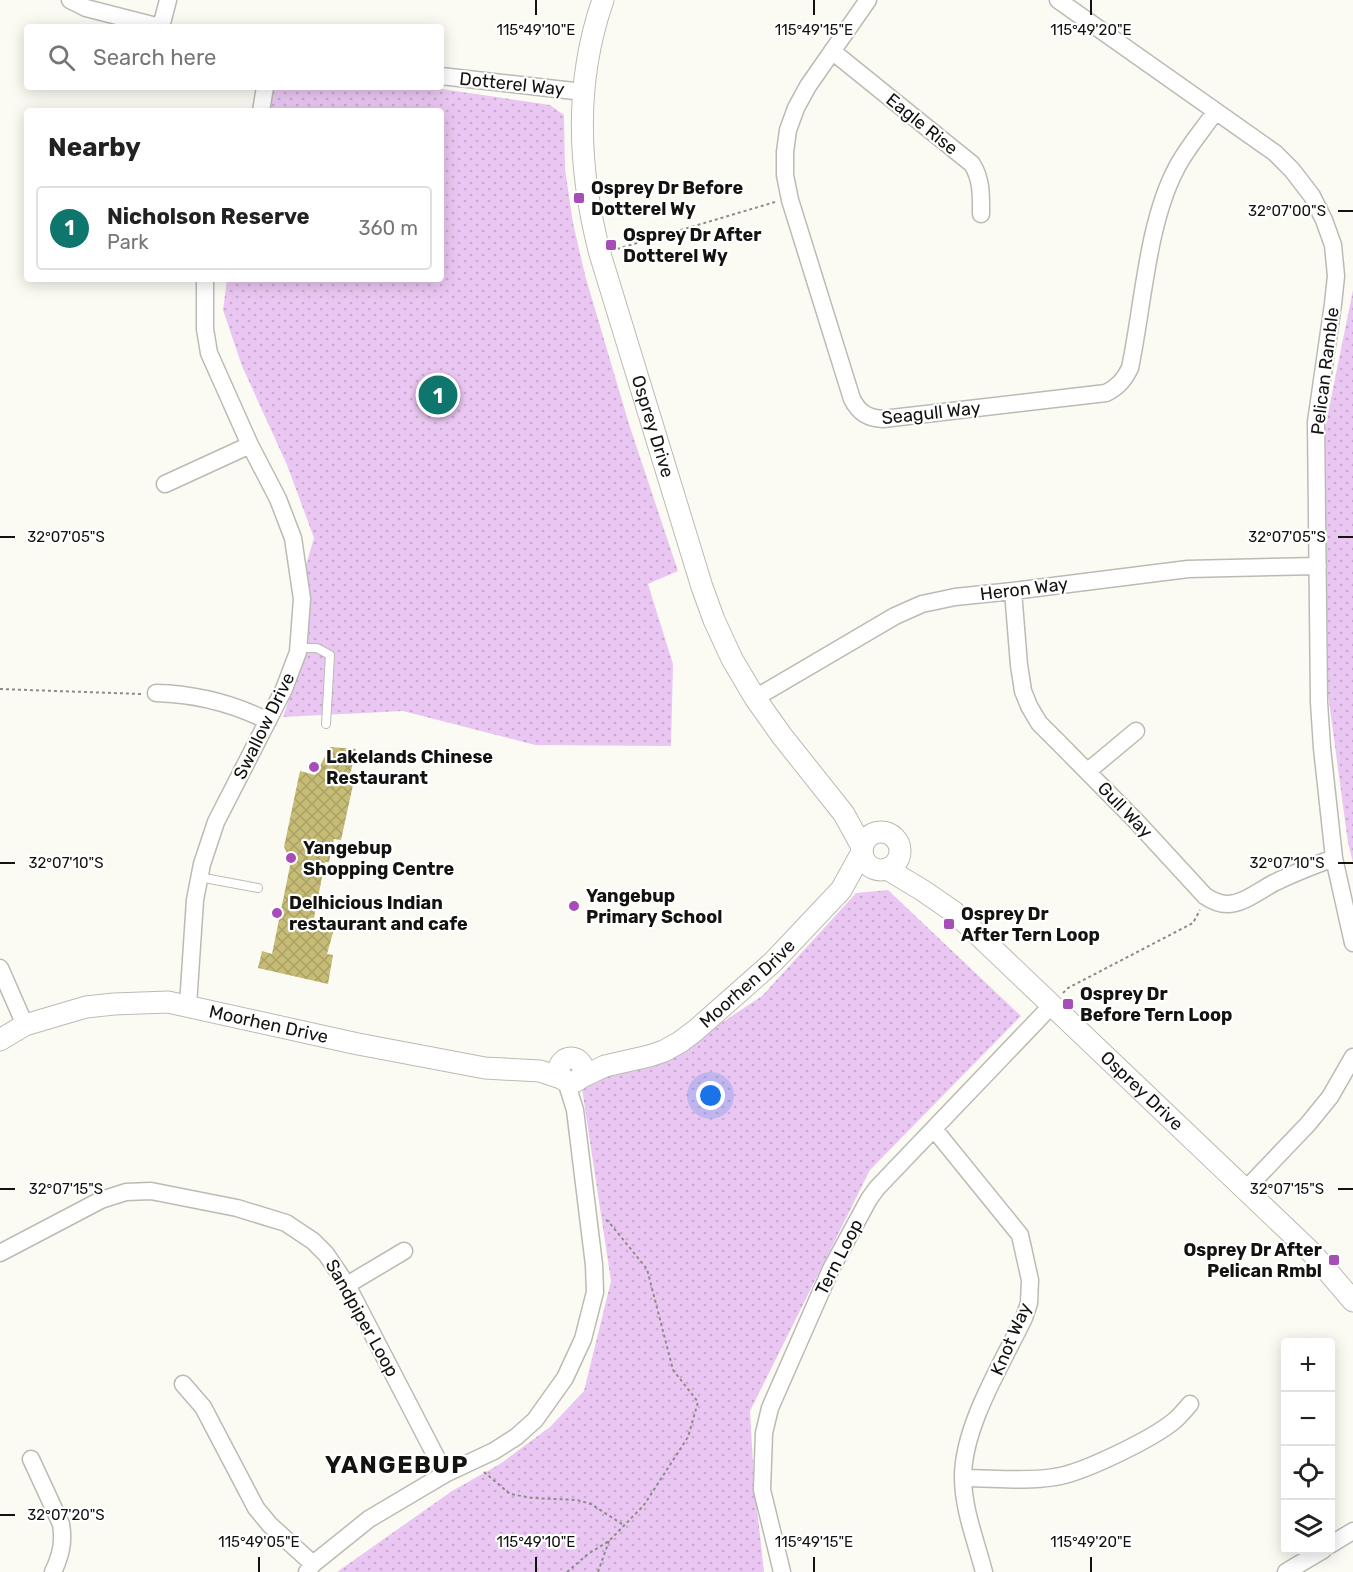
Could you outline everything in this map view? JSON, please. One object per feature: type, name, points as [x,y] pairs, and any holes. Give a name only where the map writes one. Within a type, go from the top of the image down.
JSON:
[{"type":"street","points":[[70,0],[86,8],[148,24]]},
{"type":"street","points":[[161,24],[168,0]]},
{"type":"street","name":"Osprey Drive","points":[[603,0],[594,27],[583,92],[584,179],[600,254],[702,587],[732,659],[755,698],[782,736],[844,814],[862,850]]},
{"type":"street","name":"Seagull Way","points":[[868,0],[808,86],[796,108],[788,130],[785,175],[790,200],[852,399],[857,408],[873,418],[883,419],[1106,393],[1116,388],[1130,368],[1154,234],[1166,195],[1176,170],[1215,112]]},
{"type":"street","name":"Pelican Ramble","points":[[1058,0],[1275,153],[1292,170],[1311,196],[1324,220],[1333,245],[1336,276],[1334,304],[1316,422],[1322,748],[1334,858],[1353,943]]},
{"type":"street","name":"Eagle Rise","points":[[832,51],[972,164],[978,173],[980,183],[981,214]]},
{"type":"street","name":"Dotterel Way","points":[[444,76],[583,92]]},
{"type":"street","points":[[262,108],[264,90]]},
{"type":"street","name":"Swallow Drive","points":[[188,1005],[195,900],[199,877],[216,822],[284,689],[298,648],[302,599],[293,538],[278,499],[250,445],[209,353],[205,329],[205,282]]},
{"type":"street","points":[[165,484],[250,445]]},
{"type":"street","name":"Heron Way","points":[[755,698],[895,616],[922,604],[955,597],[1188,569],[1318,566]]},
{"type":"street","name":"Gull Way","points":[[1013,591],[1019,665],[1023,691],[1029,706],[1040,723],[1205,896]]},
{"type":"street","points":[[156,693],[200,696],[240,707],[268,721]]},
{"type":"street","points":[[1088,771],[1136,731]]},
{"type":"street","name":"Osprey Drive","points":[[844,814],[879,832]]},
{"type":"street","points":[[879,832],[890,833],[901,851],[897,862],[883,870],[867,864],[862,850],[868,837],[879,832]]},
{"type":"street","name":"Moorhen Drive","points":[[0,1040],[25,1025],[86,1007],[168,1002],[358,1044],[458,1063],[509,1070],[572,1074],[649,1056],[680,1042],[724,1007],[773,962],[841,890],[862,850]]},
{"type":"street","name":"Osprey Drive","points":[[901,851],[922,890]]},
{"type":"street","points":[[1205,896],[1226,904],[1241,901],[1275,882],[1334,858]]},
{"type":"street","name":"Osprey Drive","points":[[883,870],[922,890],[954,912],[1312,1252],[1353,1301]]},
{"type":"street","name":"Moorhen Drive","points":[[841,890],[883,870]]},
{"type":"street","points":[[0,968],[25,1025]]},
{"type":"street","name":"Tern Loop","points":[[782,1572],[762,1490],[764,1432],[770,1408],[831,1269],[868,1199],[877,1188],[1052,1005]]},
{"type":"street","points":[[1246,1189],[1308,1124],[1330,1097],[1353,1060]]},
{"type":"street","points":[[183,1384],[203,1407],[256,1508],[310,1568],[369,1519],[445,1474],[473,1462],[516,1437],[535,1420],[551,1400],[571,1367],[583,1339],[595,1292],[572,1074]]},
{"type":"street","name":"Knot Way","points":[[934,1129],[1020,1235],[1030,1280],[1029,1304],[970,1432],[964,1453],[963,1478],[968,1514],[984,1572]]},
{"type":"street","name":"Sandpiper Loop","points":[[0,1253],[101,1200],[126,1192],[151,1191],[237,1208],[286,1223],[313,1241],[326,1254],[347,1285],[445,1474]]},
{"type":"street","points":[[347,1285],[404,1251]]},
{"type":"street","points":[[963,1478],[1055,1477],[1078,1471],[1164,1429],[1190,1404]]},
{"type":"street","points":[[31,1459],[61,1524],[63,1535],[60,1556],[53,1572]]},
{"type":"street","points":[[1335,1542],[1353,1531]]},
{"type":"street","points":[[1286,1572],[1316,1554]]},
{"type":"lane","points":[[298,648],[317,648],[330,655],[326,724]]},
{"type":"lane","points":[[199,877],[258,888]]},
{"type":"path","points":[[614,250],[778,201],[790,200]]},
{"type":"path","points":[[0,689],[156,693]]},
{"type":"path","points":[[1052,1005],[1068,988],[1193,922],[1205,896]]},
{"type":"path","points":[[567,1572],[588,1554],[609,1541],[644,1505],[688,1437],[698,1402],[673,1370],[647,1269],[609,1221],[603,1219],[589,1221]]},
{"type":"path","points":[[473,1462],[510,1494],[533,1498],[577,1500],[591,1504],[625,1526]]},
{"type":"path","points":[[598,1572],[609,1541]]},
{"type":"shaded area","points":[[444,89],[550,105],[564,115],[565,169],[573,223],[585,275],[629,424],[678,571],[648,584],[673,664],[671,746],[535,745],[403,711],[283,717],[308,644],[306,565],[314,538],[287,465],[242,366],[223,310],[227,282],[444,282],[444,108],[270,108],[273,90]]},
{"type":"shaded area","points":[[1353,290],[1353,862],[1348,843],[1328,694],[1325,428]]},
{"type":"shaded area","points":[[888,890],[1021,1016],[870,1170],[750,1411],[754,1481],[764,1572],[337,1572],[452,1491],[500,1464],[550,1427],[584,1391],[611,1281],[581,1082],[661,1063],[762,996],[856,893]]},
{"type":"building","points":[[330,747],[356,749],[348,784],[353,785],[341,840],[334,839],[329,862],[325,862],[314,918],[336,922],[327,954],[333,955],[328,984],[258,968],[262,951],[272,954],[291,861],[284,847],[300,771],[315,775]]},
{"type":"place","name":"Osprey Dr Before Dotterel Wy","points":[[579,198]]},
{"type":"place","name":"Osprey Dr After Dotterel Wy","points":[[611,245]]},
{"type":"place","name":"Nicholson Reserve","points":[[438,395]]},
{"type":"place","name":"Lakelands Chinese Restaurant","points":[[314,767]]},
{"type":"place","name":"Yangebup Shopping Centre","points":[[291,858]]},
{"type":"place","name":"Yangebup Primary School","points":[[574,906]]},
{"type":"place","name":"Delhicious Indian restaurant and cafe","points":[[277,913]]},
{"type":"place","name":"Osprey Dr After Tern Loop","points":[[949,924]]},
{"type":"place","name":"Osprey Dr Before Tern Loop","points":[[1068,1004]]},
{"type":"place","name":"Osprey Dr After Pelican Rmbl","points":[[1334,1260]]},
{"type":"district","name":"YANGEBUP","points":[[397,1465]]}]
